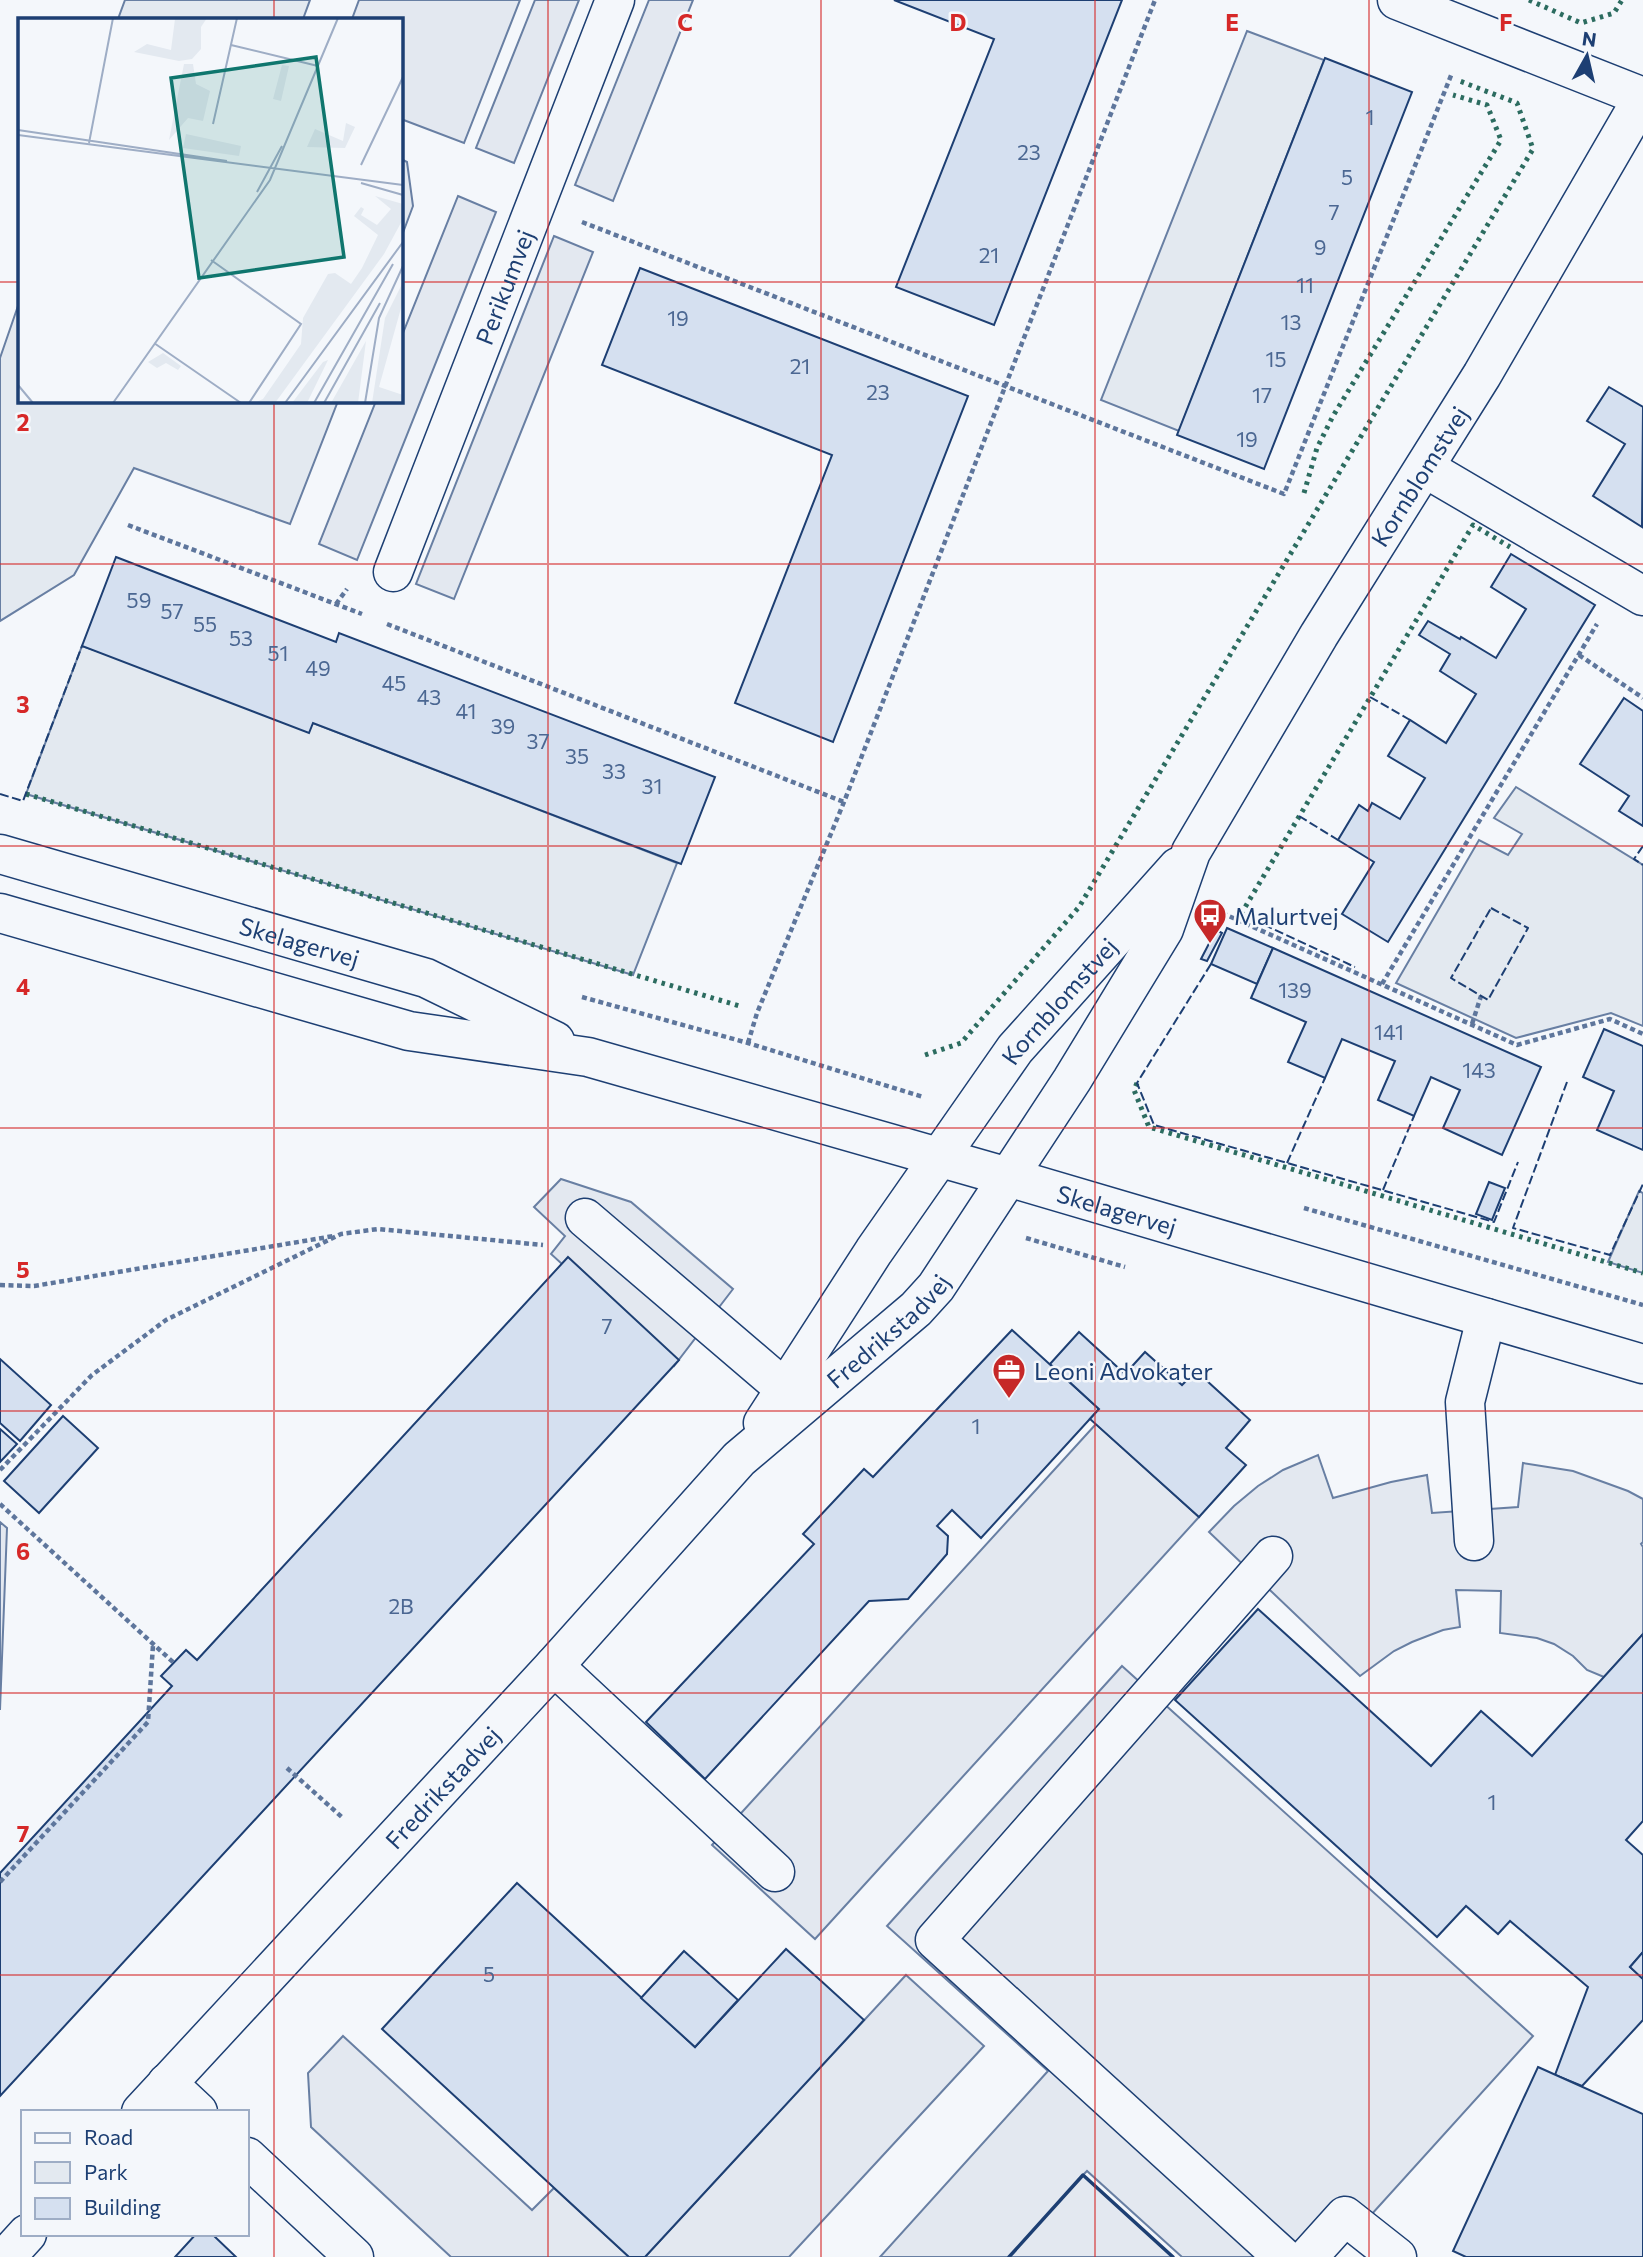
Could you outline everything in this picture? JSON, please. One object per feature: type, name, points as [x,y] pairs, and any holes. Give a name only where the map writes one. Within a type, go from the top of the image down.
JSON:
[{"type":"street","name":"Perikumvej","points":[[393,572],[615,0]]},
{"type":"street","points":[[1397,0],[1643,97]]},
{"type":"street","name":"Kornblomstvej","points":[[939,1158],[1014,1049],[1191,852],[1320,635],[1425,468],[1643,97]]},
{"type":"street","points":[[1425,468],[1632,589]]},
{"type":"street","name":"Kornblomstvej","points":[[1008,1177],[1072,1080],[1164,929],[1191,852]]},
{"type":"street","name":"Skelagervej","points":[[0,854],[426,978],[588,1057]]},
{"type":"street","name":"Skelagervej","points":[[0,913],[410,1031],[588,1057],[1008,1177],[1643,1364]]},
{"type":"street","name":"Fredrikstadvej","points":[[739,1460],[874,1251],[939,1158]]},
{"type":"street","name":"Fredrikstadvej","points":[[143,2110],[554,1665],[739,1460],[916,1309],[936,1287],[1008,1177]]},
{"type":"street","points":[[585,1218],[785,1390]]},
{"type":"street","points":[[1474,1541],[1465,1402],[1486,1318]]},
{"type":"street","points":[[1273,1556],[935,1940],[1283,2257]]},
{"type":"street","points":[[554,1665],[775,1872]]},
{"type":"street","points":[[167,2083],[196,2110]]},
{"type":"street","points":[[248,2158],[354,2257]]},
{"type":"street","points":[[1308,2257],[1345,2216],[1397,2257]]},
{"type":"street","points":[[6,2257],[25,2236]]},
{"type":"path","points":[[731,1098],[757,1013],[844,802],[1155,0]]},
{"type":"path","points":[[536,204],[1284,494],[1470,29]]},
{"type":"path","points":[[128,525],[373,618]]},
{"type":"path","points":[[1382,984],[1579,655],[1632,589]]},
{"type":"path","points":[[385,623],[844,802]]},
{"type":"path","points":[[1579,655],[1643,698]]},
{"type":"path","points":[[1177,892],[1517,1045],[1610,1019],[1643,1034]]},
{"type":"path","points":[[1472,1024],[1481,996]]},
{"type":"path","points":[[1296,1206],[1643,1305]]},
{"type":"path","points":[[0,1285],[34,1286],[378,1229],[558,1246],[585,1218]]},
{"type":"path","points":[[0,1470],[92,1375],[166,1320],[341,1234]]},
{"type":"path","points":[[0,1504],[173,1663]]},
{"type":"path","points":[[0,1882],[148,1722],[153,1645]]},
{"type":"path","points":[[287,1768],[313,1791]]},
{"type":"green space","points":[[125,0],[310,0],[303,18],[118,18]]},
{"type":"green space","points":[[1247,31],[1324,60],[1179,431],[1101,400]]},
{"type":"green space","points":[[402,160],[407,162],[413,206],[402,235]]},
{"type":"green space","points":[[18,306],[18,402],[338,402],[290,524],[134,468],[74,575],[0,621],[0,358]]},
{"type":"green space","points":[[82,646],[313,723],[677,863],[633,975],[26,794]]},
{"type":"green space","points":[[1516,787],[1643,865],[1643,1026],[1611,1013],[1516,1038],[1396,983],[1479,840],[1508,855],[1522,834],[1494,818]]},
{"type":"green space","points":[[1639,1191],[1643,1193],[1643,1273],[1608,1262]]},
{"type":"shaded area","points":[[359,0],[520,0],[464,143],[402,119],[402,18],[352,18]]},
{"type":"shaded area","points":[[535,0],[579,0],[514,163],[476,148]]},
{"type":"shaded area","points":[[649,0],[693,0],[613,201],[575,185]]},
{"type":"shaded area","points":[[458,196],[496,212],[357,560],[319,544],[376,402],[402,402],[402,336]]},
{"type":"shaded area","points":[[554,236],[593,252],[454,599],[416,584]]},
{"type":"shaded area","points":[[561,1179],[631,1202],[733,1289],[674,1366],[551,1254],[565,1236],[534,1207]]},
{"type":"shaded area","points":[[1096,1424],[1199,1517],[815,1939],[712,1845]]},
{"type":"shaded area","points":[[1318,1455],[1333,1498],[1427,1475],[1432,1513],[1518,1507],[1523,1463],[1573,1471],[1643,1499],[1643,1634],[1604,1677],[1587,1670],[1573,1656],[1554,1644],[1537,1638],[1500,1633],[1501,1591],[1456,1590],[1460,1627],[1443,1630],[1412,1642],[1394,1651],[1360,1676],[1209,1532],[1258,1486],[1283,1470]]},
{"type":"shaded area","points":[[0,1522],[7,1528],[0,1710]]},
{"type":"shaded area","points":[[1122,1666],[1533,2036],[1333,2257],[1182,2257],[1087,2171],[1083,2175],[1173,2257],[880,2257],[1048,2071],[887,1926]]},
{"type":"shaded area","points":[[906,1975],[984,2046],[789,2257],[645,2257]]},
{"type":"shaded area","points":[[343,2036],[532,2210],[554,2188],[629,2257],[451,2257],[311,2127],[308,2073]]},
{"type":"building","points":[[894,0],[1122,0],[994,325],[896,287],[994,39]]},
{"type":"building","points":[[1325,58],[1412,92],[1264,469],[1177,435]]},
{"type":"building","points":[[640,268],[968,396],[833,742],[735,703],[832,455],[602,365]]},
{"type":"building","points":[[1609,387],[1643,407],[1642,527],[1593,496],[1625,444],[1587,421]]},
{"type":"building","points":[[1511,554],[1595,605],[1388,942],[1342,914],[1374,862],[1338,840],[1359,805],[1368,811],[1372,803],[1400,819],[1425,778],[1388,756],[1410,720],[1446,743],[1476,694],[1440,671],[1450,654],[1419,635],[1428,621],[1496,658],[1526,609],[1491,587]]},
{"type":"building","points":[[116,557],[336,642],[339,633],[715,777],[681,864],[313,723],[309,733],[82,646]]},
{"type":"building","points":[[1624,698],[1643,711],[1643,826],[1619,811],[1629,796],[1580,764]]},
{"type":"building","points":[[1227,928],[1273,948],[1257,984],[1211,964]]},
{"type":"building","points":[[1216,930],[1222,933],[1207,961],[1201,959]]},
{"type":"building","points":[[1273,948],[1541,1067],[1502,1155],[1443,1128],[1460,1090],[1431,1077],[1414,1116],[1378,1100],[1395,1061],[1342,1039],[1325,1078],[1288,1062],[1306,1022],[1251,998]]},
{"type":"building","points":[[1604,1029],[1643,1046],[1643,1150],[1597,1130],[1614,1091],[1583,1077]]},
{"type":"building","points":[[1489,1182],[1505,1188],[1492,1220],[1476,1214]]},
{"type":"building","points":[[568,1257],[679,1360],[0,2096],[0,1873],[172,1686],[161,1676],[186,1650],[197,1660]]},
{"type":"building","points":[[1012,1330],[1099,1409],[981,1538],[952,1510],[937,1526],[948,1536],[947,1554],[908,1599],[869,1601],[705,1779],[646,1722],[814,1544],[803,1534],[864,1469],[873,1477]]},
{"type":"building","points":[[1079,1332],[1125,1374],[1145,1352],[1182,1385],[1196,1371],[1250,1420],[1226,1448],[1246,1465],[1199,1517],[1090,1419],[1099,1409],[1050,1364]]},
{"type":"building","points":[[0,1359],[51,1405],[20,1441],[0,1423]]},
{"type":"building","points":[[63,1416],[98,1448],[39,1513],[4,1481]]},
{"type":"building","points":[[0,1429],[17,1444],[0,1462]]},
{"type":"building","points":[[1258,1609],[1431,1766],[1481,1711],[1532,1756],[1643,1634],[1643,1821],[1626,1840],[1643,1855],[1643,1952],[1630,1967],[1643,1979],[1643,2020],[1582,2086],[1555,2075],[1588,1987],[1510,1921],[1498,1934],[1466,1906],[1437,1937],[1175,1700]]},
{"type":"building","points":[[517,1883],[695,2047],[786,1949],[864,2020],[645,2257],[629,2257],[382,2029]]},
{"type":"building","points":[[684,1951],[738,2000],[695,2047],[641,1998]]},
{"type":"building","points":[[1643,1952],[1643,1979],[1630,1967]]},
{"type":"building","points":[[1538,2067],[1643,2114],[1643,2257],[1466,2257],[1453,2251]]},
{"type":"building","points":[[194,2236],[214,2236],[236,2257],[175,2257]]},
{"type":"hedge","points":[[1529,0],[1581,23],[1614,13],[1622,0]]},
{"type":"hedge","points":[[925,1055],[961,1043],[1079,907],[1533,149],[1517,103],[1457,80]]},
{"type":"hedge","points":[[1304,493],[1317,448],[1333,416],[1501,140],[1487,105],[1453,95]]},
{"type":"hedge","points":[[1241,914],[1473,525],[1510,547]]},
{"type":"hedge","points":[[26,794],[743,1007]]},
{"type":"hedge","points":[[1137,1083],[1134,1090],[1149,1127],[1643,1273]]},
{"type":"fence","points":[[0,794],[23,801],[82,646]]},
{"type":"fence","points":[[1370,697],[1410,720]]},
{"type":"fence","points":[[1299,816],[1338,840]]},
{"type":"fence","points":[[1643,846],[1634,859],[1643,865]]},
{"type":"fence","points":[[1491,908],[1528,928],[1488,1000],[1451,978],[1491,908]]},
{"type":"fence","points":[[1241,914],[1355,967]]},
{"type":"fence","points":[[1211,964],[1137,1083],[1154,1125],[1494,1222],[1518,1162]]},
{"type":"fence","points":[[1287,1163],[1325,1078]]},
{"type":"fence","points":[[1567,1082],[1513,1228],[1610,1255],[1643,1184]]},
{"type":"fence","points":[[1383,1190],[1414,1116]]},
{"type":"wall","points":[[1009,2257],[1083,2175],[1173,2257]]},
{"type":"place","name":"Malurtvej","points":[[1210,945]]},
{"type":"place","name":"Leoni Advokater","points":[[1009,1400]]}]
